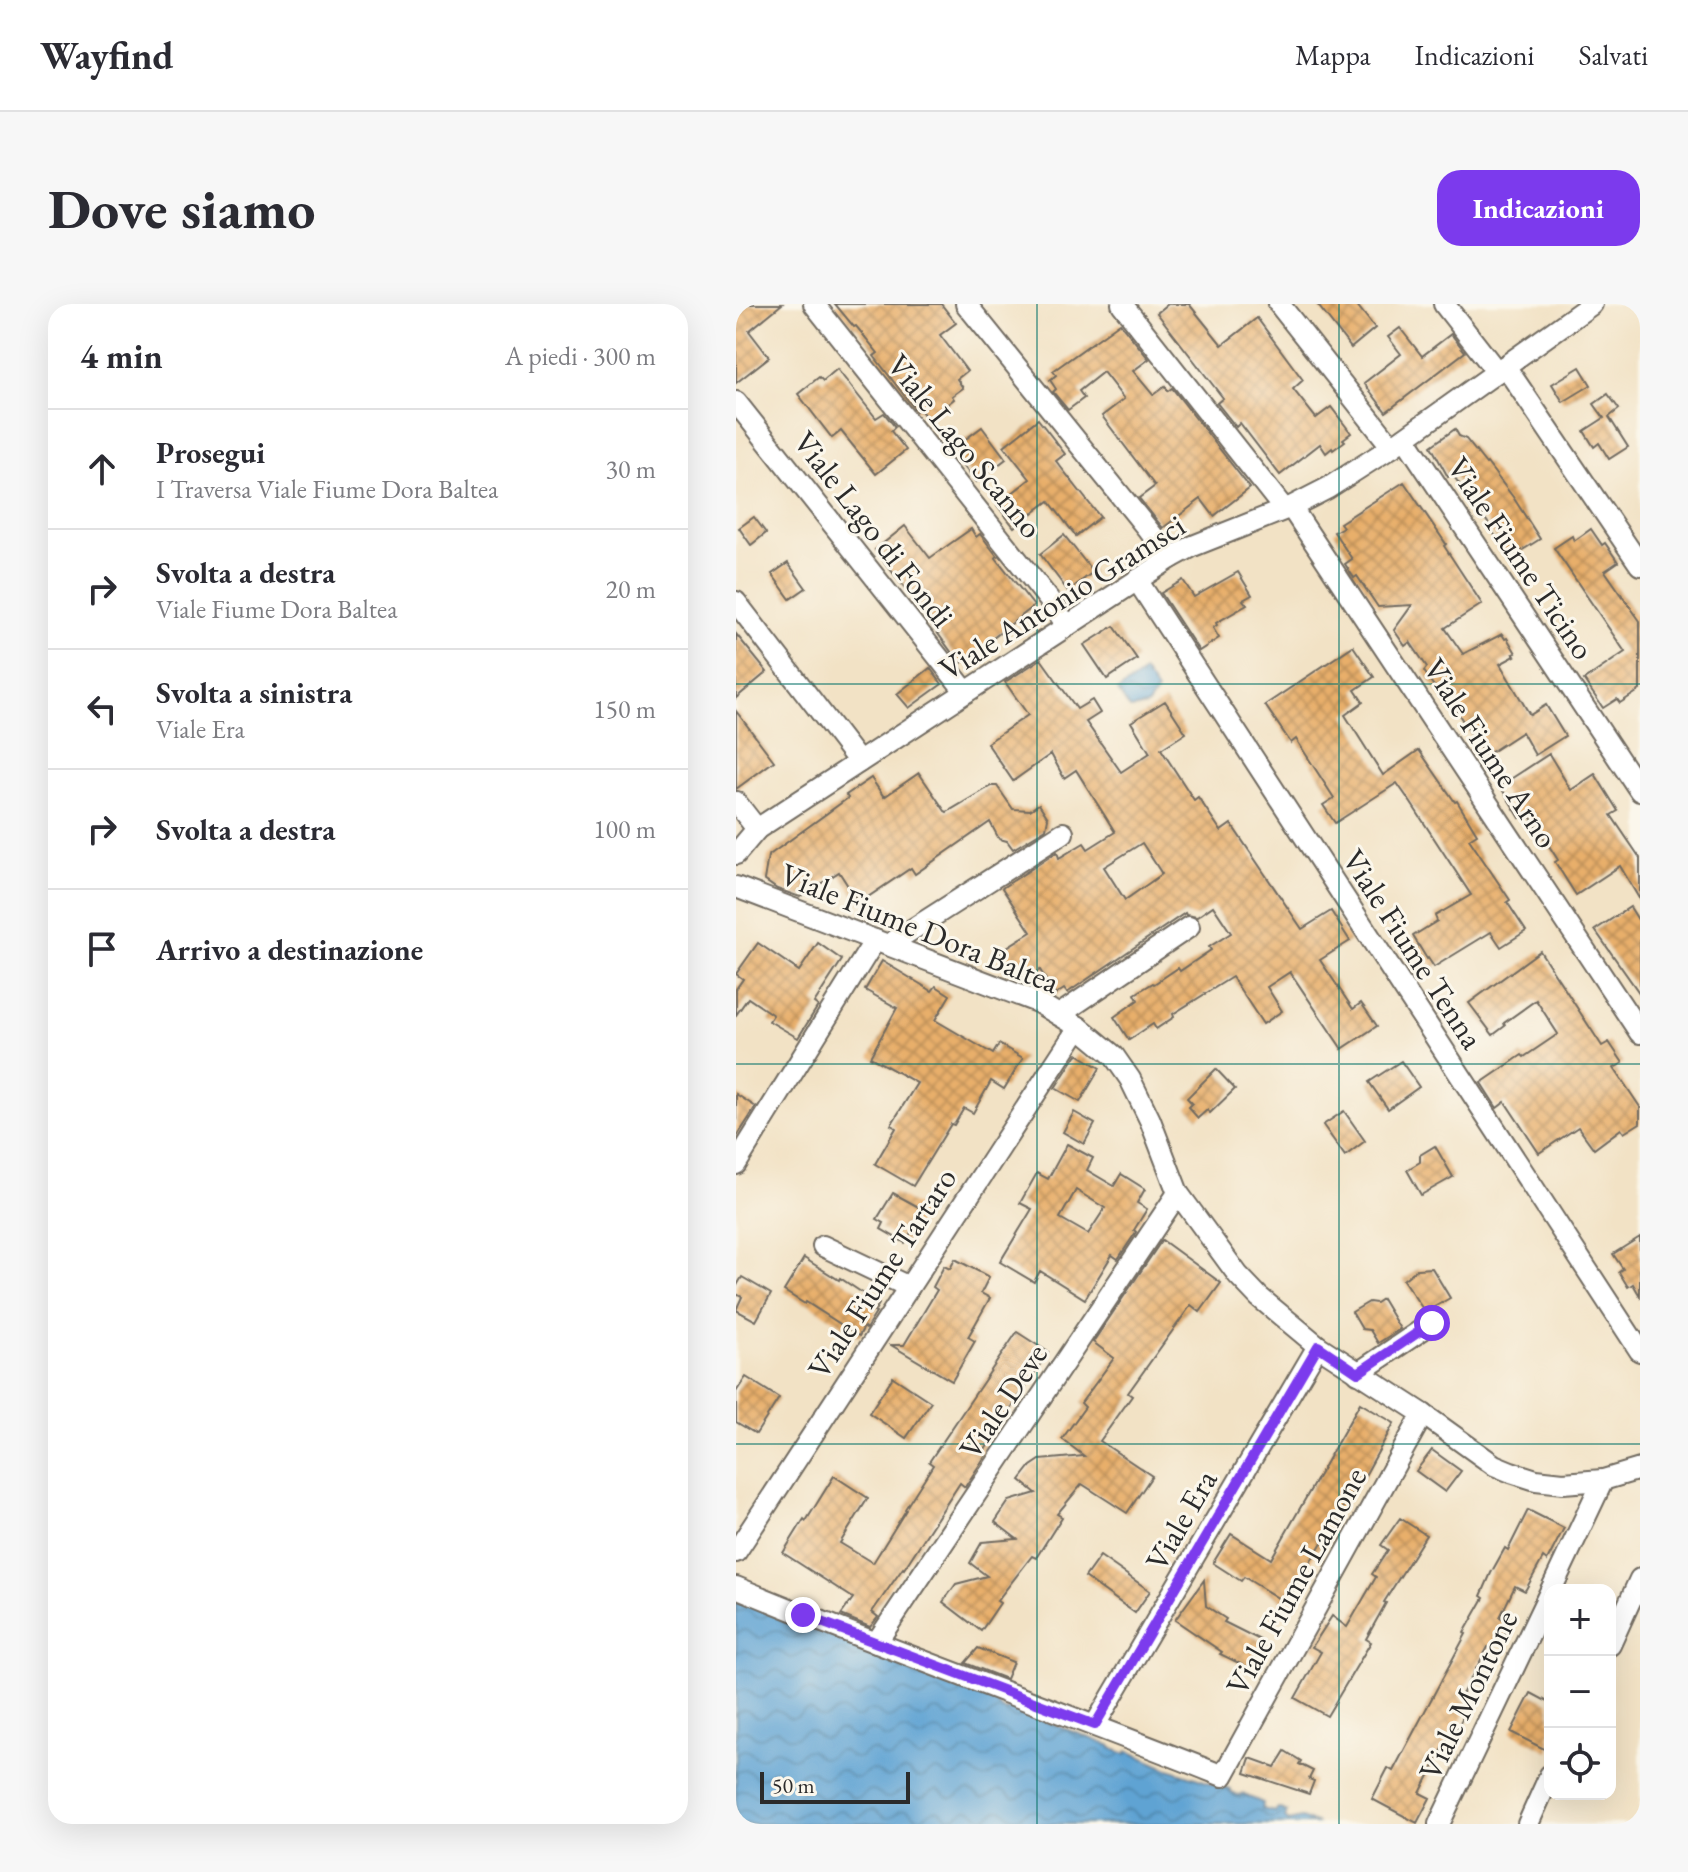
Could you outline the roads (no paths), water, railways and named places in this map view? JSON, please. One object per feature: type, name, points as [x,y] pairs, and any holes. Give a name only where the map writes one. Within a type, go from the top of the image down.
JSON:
[{"type":"street","name":"Viale Lago Scanno","points":[[814,304],[1067,626]]},
{"type":"street","points":[[966,304],[1171,558]]},
{"type":"street","name":"Viale Fiume Arno","points":[[1122,304],[1288,508],[1640,1033]]},
{"type":"street","name":"Viale Fiume Ticino","points":[[1279,304],[1398,443],[1640,791]]},
{"type":"street","points":[[1444,304],[1501,369],[1640,565]]},
{"type":"street","name":"Viale Antonio Gramsci","points":[[736,854],[757,829],[1171,558],[1328,488],[1398,443],[1592,304]]},
{"type":"street","name":"Viale Lago di Fondi","points":[[736,402],[966,692]]},
{"type":"street","name":"Viale Fiume Tenna","points":[[1137,580],[1640,1351]]},
{"type":"street","points":[[736,602],[859,762]]},
{"type":"street","points":[[736,802],[757,829]]},
{"type":"street","points":[[736,1164],[882,942],[1063,833]]},
{"type":"street","name":"Viale Fiume Dora Baltea","points":[[736,887],[1037,1002],[1079,1027],[1114,1056],[1130,1079],[1150,1120],[1178,1193],[1238,1275],[1259,1297],[1318,1346],[1423,1414],[1494,1465],[1536,1480],[1563,1483],[1603,1480],[1640,1469]]},
{"type":"street","points":[[1059,1015],[1189,927]]},
{"type":"street","name":"Viale Fiume Tartaro","points":[[736,1552],[1079,1027]]},
{"type":"street","name":"Viale Deve","points":[[876,1643],[1178,1193]]},
{"type":"street","points":[[823,1246],[909,1287]]},
{"type":"street","points":[[1358,1373],[1432,1323]]},
{"type":"street","name":"Viale Era","points":[[1095,1725],[1318,1346]]},
{"type":"street","name":"Viale Fiume Lamone","points":[[1095,1725],[1223,1776],[1423,1414]]},
{"type":"street","name":"Viale Montone","points":[[1554,1584],[1603,1480]]},
{"type":"street","points":[[1616,1632],[1640,1579]]},
{"type":"street","points":[[736,1587],[1095,1725]]},
{"type":"street","name":"Viale Montone","points":[[1439,1824],[1544,1606]]},
{"type":"street","points":[[1528,1824],[1544,1788]]},
{"type":"water","points":[[1144,672],[1157,691],[1147,706],[1130,709],[1118,691]]},
{"type":"water","points":[[736,1596],[997,1703],[1006,1711],[1010,1708],[1126,1754],[1128,1751],[1166,1768],[1231,1790],[1231,1793],[1242,1794],[1263,1803],[1262,1809],[1275,1812],[1278,1808],[1287,1812],[1285,1818],[1289,1821],[1301,1818],[1318,1824],[736,1824]]}]
